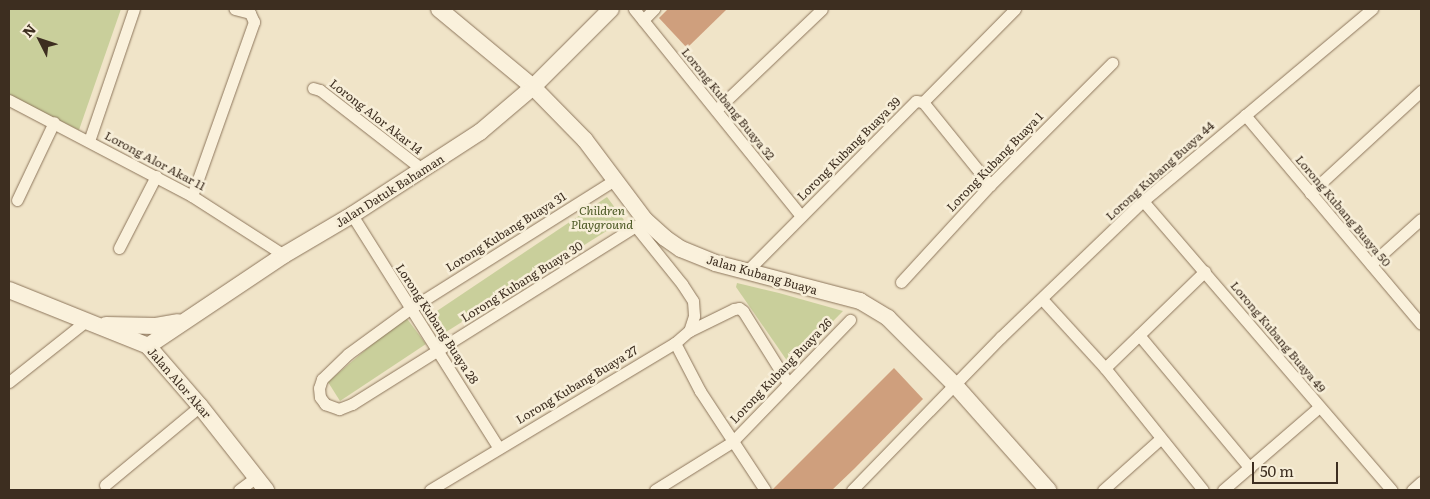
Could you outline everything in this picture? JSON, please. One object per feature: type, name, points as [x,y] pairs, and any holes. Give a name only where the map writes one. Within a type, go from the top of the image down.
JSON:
[{"type":"street","points":[[89,141],[134,9]]},
{"type":"street","points":[[192,196],[254,22],[250,13],[235,9]]},
{"type":"street","name":"Jalan Kubang Buaya","points":[[439,9],[533,87],[585,140],[616,179],[641,224],[681,249],[715,263],[860,301],[888,318],[954,384],[1040,488]]},
{"type":"street","name":"Jalan Datuk Bahaman","points":[[148,346],[284,254],[352,215],[422,169],[456,150],[533,87],[611,9]]},
{"type":"street","name":"Lorong Kubang Buaya 32","points":[[634,9],[801,216]]},
{"type":"street","points":[[643,20],[654,9]]},
{"type":"street","points":[[716,110],[822,9]]},
{"type":"street","name":"Lorong Kubang Buaya 39","points":[[746,272],[916,102],[922,102],[1015,9]]},
{"type":"street","name":"Lorong Kubang Buaya 44","points":[[852,490],[954,384],[1143,201],[1372,9]]},
{"type":"street","name":"Lorong Kubang Buaya 1","points":[[901,282],[990,184],[1112,63]]},
{"type":"street","name":"Lorong Alor Akar 14","points":[[313,88],[320,90],[422,169]]},
{"type":"street","points":[[1310,193],[1421,91]]},
{"type":"street","name":"Lorong Alor Akar 11","points":[[9,100],[192,196],[284,254]]},
{"type":"street","points":[[922,102],[990,184]]},
{"type":"street","name":"Lorong Kubang Buaya 50","points":[[1245,115],[1421,324]]},
{"type":"street","points":[[17,200],[54,122]]},
{"type":"street","points":[[119,248],[156,176]]},
{"type":"street","name":"Lorong Kubang Buaya 31","points":[[437,350],[352,404],[338,409],[325,404],[320,396],[319,388],[328,371],[348,354],[411,308],[616,179]]},
{"type":"street","name":"Lorong Kubang Buaya 49","points":[[1143,201],[1392,490]]},
{"type":"street","name":"Lorong Kubang Buaya 28","points":[[352,215],[499,448]]},
{"type":"street","points":[[1371,264],[1421,219]]},
{"type":"street","points":[[641,224],[693,302],[694,316],[689,331]]},
{"type":"street","name":"Lorong Kubang Buaya 30","points":[[437,350],[641,224]]},
{"type":"street","points":[[1105,368],[1205,272]]},
{"type":"street","name":"Jalan Alor Akar","points":[[9,290],[148,346],[200,406],[266,490]]},
{"type":"street","points":[[1042,299],[1105,368],[1160,439],[1204,490]]},
{"type":"street","name":"Lorong Kubang Buaya 27","points":[[430,490],[445,486],[499,448],[675,342],[689,331],[739,308],[788,384]]},
{"type":"street","name":"Lorong Kubang Buaya 26","points":[[656,490],[732,442],[850,320]]},
{"type":"street","points":[[9,382],[91,323],[156,326],[184,321]]},
{"type":"street","points":[[1139,334],[1250,468]]},
{"type":"street","points":[[675,342],[700,392],[765,490]]},
{"type":"street","points":[[106,485],[200,406]]},
{"type":"street","points":[[1224,490],[1319,407]]},
{"type":"street","points":[[1103,490],[1160,439]]},
{"type":"street","points":[[239,490],[256,477]]},
{"type":"street","points":[[1412,490],[1421,482]]},
{"type":"green space","points":[[9,9],[121,9],[79,130],[9,96]]},
{"type":"green space","name":"Children Playground","points":[[607,197],[624,220],[438,337],[428,317]]},
{"type":"green space","points":[[737,283],[843,311],[790,365],[736,287]]},
{"type":"green space","points":[[405,316],[426,344],[340,401],[328,382]]},
{"type":"building","points":[[668,9],[727,9],[687,48],[659,18]]},
{"type":"building","points":[[894,368],[923,399],[854,469],[832,490],[772,490]]}]
